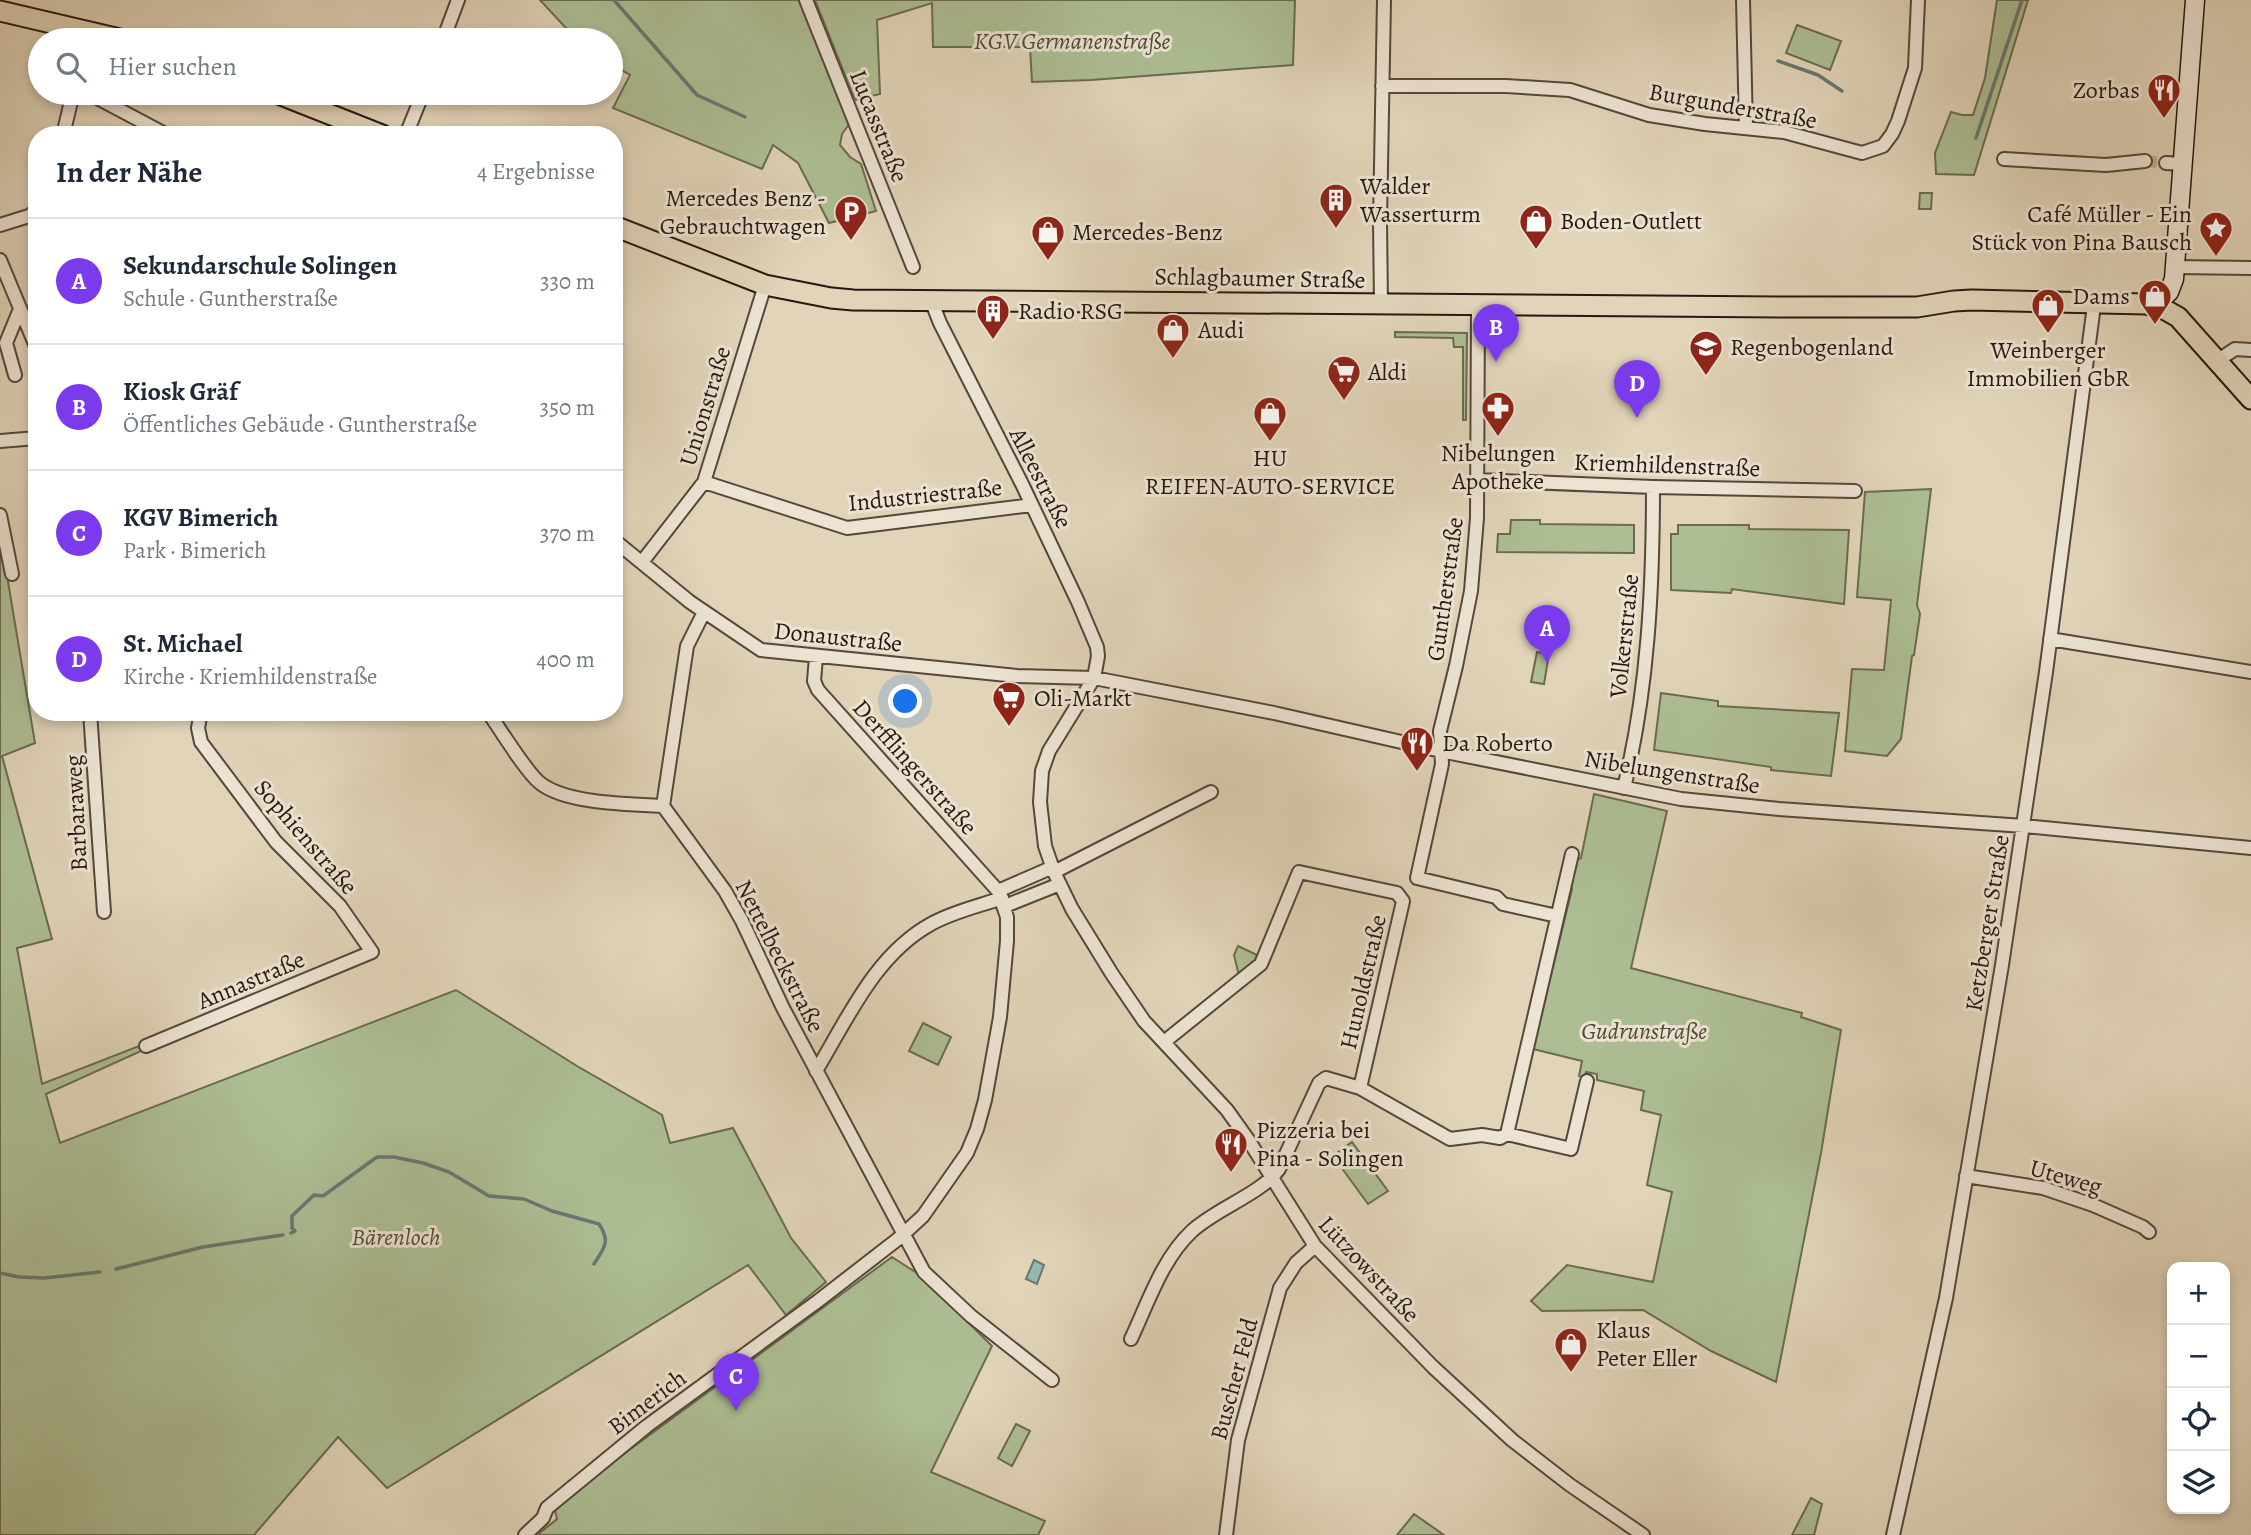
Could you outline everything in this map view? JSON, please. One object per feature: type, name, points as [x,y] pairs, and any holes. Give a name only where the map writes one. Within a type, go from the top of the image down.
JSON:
[{"type":"main road","points":[[2195,0],[2174,163],[2175,273],[2181,312],[2187,325],[2251,399]]},
{"type":"main road","points":[[0,11],[58,28]]},
{"type":"main road","points":[[306,105],[359,126]]},
{"type":"main road","name":"Schlagbaumer Straße","points":[[623,230],[765,285],[831,298],[1478,306],[1917,307],[1965,300],[2154,306],[2171,312],[2187,325]]},
{"type":"main road","points":[[2154,306],[2169,292],[2175,273]]},
{"type":"main road","name":"Schlagbaumer Straße","points":[[2132,314],[2154,306]]},
{"type":"main road","name":"Schlagbaumer Straße","points":[[1917,307],[1935,312],[1965,313],[2132,314],[2174,320],[2187,325]]},
{"type":"street","points":[[448,28],[458,0]]},
{"type":"street","name":"Lucasstraße","points":[[806,0],[913,267]]},
{"type":"street","points":[[1381,304],[1384,0]]},
{"type":"street","points":[[1743,0],[1746,128]]},
{"type":"street","name":"Burgunderstraße","points":[[1382,86],[1543,87],[1594,96],[1649,115],[1784,132],[1863,153],[1882,146],[1898,121],[1915,68],[1919,0]]},
{"type":"street","points":[[65,126],[70,105]]},
{"type":"street","points":[[111,105],[150,126]]},
{"type":"street","points":[[410,126],[418,105]]},
{"type":"street","points":[[2004,159],[2106,165],[2145,161]]},
{"type":"street","points":[[0,226],[28,216]]},
{"type":"street","points":[[0,260],[28,328]]},
{"type":"street","points":[[2175,273],[2251,268]]},
{"type":"street","name":"Unionstraße","points":[[642,562],[704,482],[765,285]]},
{"type":"street","name":"Alleestraße","points":[[931,300],[1094,636],[1098,656],[1094,678]]},
{"type":"street","name":"Guntherstraße","points":[[1441,751],[1440,731],[1471,592],[1477,518],[1478,306]]},
{"type":"street","points":[[15,375],[6,343],[20,309]]},
{"type":"street","name":"Ketzberger Straße","points":[[1893,1535],[1943,1311],[2024,826],[2093,313]]},
{"type":"street","points":[[2217,361],[2235,349],[2251,350]]},
{"type":"street","points":[[0,441],[28,439]]},
{"type":"street","name":"Kriemhildenstraße","points":[[1477,480],[1855,491]]},
{"type":"street","name":"Industriestraße","points":[[704,482],[846,528],[1032,505]]},
{"type":"street","name":"Volkerstraße","points":[[1624,788],[1646,663],[1651,617],[1653,487]]},
{"type":"street","points":[[0,515],[12,574]]},
{"type":"street","name":"Donaustraße","points":[[623,547],[704,612],[761,650],[1017,676],[1094,678]]},
{"type":"street","points":[[494,721],[538,782],[553,792],[599,801],[663,806],[687,646],[704,612]]},
{"type":"street","points":[[2050,639],[2251,672]]},
{"type":"street","name":"Derfflingerstraße","points":[[816,657],[814,681],[818,690],[1001,898]]},
{"type":"street","name":"Nibelungenstraße","points":[[1094,678],[1681,799],[1779,809],[2024,826],[2251,848]]},
{"type":"street","name":"Lützowstraße","points":[[1094,678],[1049,751],[1042,771],[1040,802],[1045,846],[1056,874],[1072,909],[1112,974],[1144,1021],[1227,1110],[1315,1246],[1433,1367],[1511,1440],[1643,1535]]},
{"type":"street","name":"Barbaraweg","points":[[91,721],[104,912]]},
{"type":"street","name":"Sophienstraße","points":[[200,721],[198,728],[201,742],[276,842],[340,906],[372,952]]},
{"type":"street","points":[[1441,751],[1442,764],[1417,878],[1496,897],[1503,904],[1557,916]]},
{"type":"street","points":[[816,1071],[867,984],[900,946],[933,922],[1001,898],[1056,874],[1211,792]]},
{"type":"street","name":"Nettelbeckstraße","points":[[663,806],[725,891],[742,921],[769,982],[924,1272],[950,1297],[1052,1381]]},
{"type":"street","points":[[1360,1088],[1450,1139],[1482,1135],[1500,1138],[1507,1133],[1572,854]]},
{"type":"street","name":"Hunoldstraße","points":[[1164,1042],[1261,964],[1299,872],[1397,893],[1403,901],[1360,1088],[1326,1079],[1320,1083],[1272,1179]]},
{"type":"street","points":[[1001,898],[1056,874]]},
{"type":"street","name":"Bimerich","points":[[525,1535],[543,1518],[547,1508],[648,1426],[818,1301],[903,1235],[923,1216],[961,1162],[977,1129],[986,1097],[1000,1017],[1007,941],[1001,898]]},
{"type":"street","name":"Annastraße","points":[[146,1046],[372,952]]},
{"type":"street","points":[[1507,1133],[1571,1149],[1587,1081]]},
{"type":"street","name":"Uteweg","points":[[1966,1176],[2043,1188],[2093,1205],[2149,1232]]},
{"type":"street","points":[[1131,1339],[1175,1250],[1191,1231],[1272,1179]]},
{"type":"street","name":"Buscher Feld","points":[[1226,1535],[1238,1440],[1280,1287],[1296,1262],[1315,1246]]},
{"type":"green space","points":[[540,0],[801,0],[850,123],[842,134],[840,145],[850,157],[861,164],[876,211],[829,223],[798,163],[773,145],[762,169],[613,108],[615,105],[623,105],[623,89],[630,75],[623,71],[623,28],[566,28]]},
{"type":"green space","name":"KGV Germanenstraße","points":[[815,0],[1295,0],[1293,65],[1032,82],[1030,47],[933,47],[932,3],[877,20],[880,94],[855,100]]},
{"type":"green space","points":[[1997,0],[2028,0],[1974,175],[1936,174],[1935,153],[1951,112],[1973,115],[1985,78]]},
{"type":"green space","points":[[1797,25],[1841,41],[1830,70],[1786,53]]},
{"type":"green space","points":[[1920,193],[1932,193],[1931,209],[1919,209]]},
{"type":"green space","points":[[1395,332],[1467,333],[1466,420],[1463,420],[1463,347],[1454,347],[1453,338],[1395,337]]},
{"type":"green space","points":[[1931,489],[1917,605],[1920,614],[1901,739],[1887,756],[1845,751],[1852,669],[1884,670],[1891,600],[1857,597],[1865,492]]},
{"type":"green space","points":[[1511,520],[1540,520],[1540,524],[1634,525],[1634,553],[1497,552],[1498,534],[1510,534]]},
{"type":"green space","points":[[1678,525],[1849,530],[1844,604],[1732,589],[1731,593],[1671,590],[1671,534],[1678,534]]},
{"type":"green space","name":"Bärenloch","points":[[0,534],[28,701],[28,721],[31,721],[35,743],[2,756],[52,939],[17,948],[42,1084],[139,1046],[141,1051],[46,1094],[60,1143],[456,990],[577,1066],[662,1115],[670,1143],[733,1128],[791,1238],[826,1282],[786,1315],[748,1265],[387,1488],[338,1437],[254,1535],[0,1535]]},
{"type":"green space","points":[[1537,652],[1549,654],[1544,684],[1531,682]]},
{"type":"green space","points":[[1661,693],[1718,701],[1718,706],[1839,713],[1831,776],[1771,770],[1771,767],[1654,750]]},
{"type":"green space","name":"Gudrunstraße","points":[[1594,794],[1667,811],[1631,968],[1802,1013],[1801,1017],[1841,1030],[1821,1153],[1776,1382],[1711,1351],[1643,1310],[1542,1311],[1531,1301],[1567,1265],[1653,1282],[1672,1192],[1647,1185],[1661,1115],[1641,1110],[1644,1091],[1597,1080],[1597,1074],[1586,1072],[1584,1078],[1579,1076],[1582,1061],[1533,1049],[1572,889],[1568,884],[1573,862],[1581,858]]},
{"type":"green space","points":[[1238,946],[1257,955],[1253,964],[1239,976],[1234,955]]},
{"type":"green space","points":[[923,1023],[951,1037],[938,1065],[909,1051]]},
{"type":"green space","points":[[1352,1142],[1388,1191],[1368,1204],[1333,1156]]},
{"type":"green space","points":[[892,1257],[920,1275],[992,1346],[931,1472],[1045,1521],[1038,1535],[537,1535],[557,1519],[555,1511],[561,1500]]},
{"type":"green space","points":[[1016,1424],[1030,1431],[1012,1466],[998,1458]]},
{"type":"green space","points":[[1811,1498],[1822,1504],[1814,1535],[1792,1535]]},
{"type":"green space","points":[[1414,1514],[1444,1535],[1397,1535]]},
{"type":"water","points":[[1034,1260],[1044,1265],[1037,1284],[1026,1279]]},
{"type":"waterway","points":[[614,0],[697,95],[745,117]]},
{"type":"waterway","points":[[1976,138],[2022,0]]},
{"type":"waterway","points":[[1778,61],[1818,75],[1842,91]]},
{"type":"waterway","points":[[291,1233],[295,1231],[292,1228],[292,1216],[314,1195],[323,1196],[377,1157],[394,1157],[449,1172],[489,1196],[524,1199],[552,1211],[599,1224],[605,1240],[594,1264]]},
{"type":"waterway","points":[[116,1269],[203,1247],[283,1235]]},
{"type":"waterway","points":[[0,1273],[44,1278],[100,1272]]},
{"type":"tunnel","points":[[2145,161],[2166,163]]},
{"type":"place","name":"Zorbas","points":[[2164,120]]},
{"type":"place","name":"Walder Wasserturm","points":[[1336,230]]},
{"type":"place","name":"Mercedes Benz - Gebrauchtwagen","points":[[851,242]]},
{"type":"place","name":"Boden-Outlett","points":[[1536,251]]},
{"type":"place","name":"Café Müller - Ein Stück von Pina Bausch","points":[[2216,258]]},
{"type":"place","name":"Mercedes-Benz","points":[[1048,262]]},
{"type":"place","name":"Dams","points":[[2155,326]]},
{"type":"place","name":"Weinberger Immobilien GbR","points":[[2048,335]]},
{"type":"place","name":"Radio RSG","points":[[993,341]]},
{"type":"place","name":"Audi","points":[[1173,360]]},
{"type":"place","name":"Kiosk Gräf","points":[[1496,362]]},
{"type":"place","name":"Regenbogenland","points":[[1706,377]]},
{"type":"place","name":"Aldi","points":[[1344,402]]},
{"type":"place","name":"St. Michael","points":[[1637,418]]},
{"type":"place","name":"Nibelungen Apotheke","points":[[1498,438]]},
{"type":"place","name":"HU REIFEN-AUTO-SERVICE","points":[[1270,443]]},
{"type":"place","name":"Sekundarschule Solingen","points":[[1547,663]]},
{"type":"place","name":"Oli-Markt","points":[[1009,728]]},
{"type":"place","name":"Da Roberto","points":[[1417,773]]},
{"type":"place","name":"Pizzeria bei Pina - Solingen","points":[[1231,1174]]},
{"type":"place","name":"Klaus Peter Eller","points":[[1571,1374]]},
{"type":"place","name":"KGV Bimerich","points":[[736,1411]]}]
